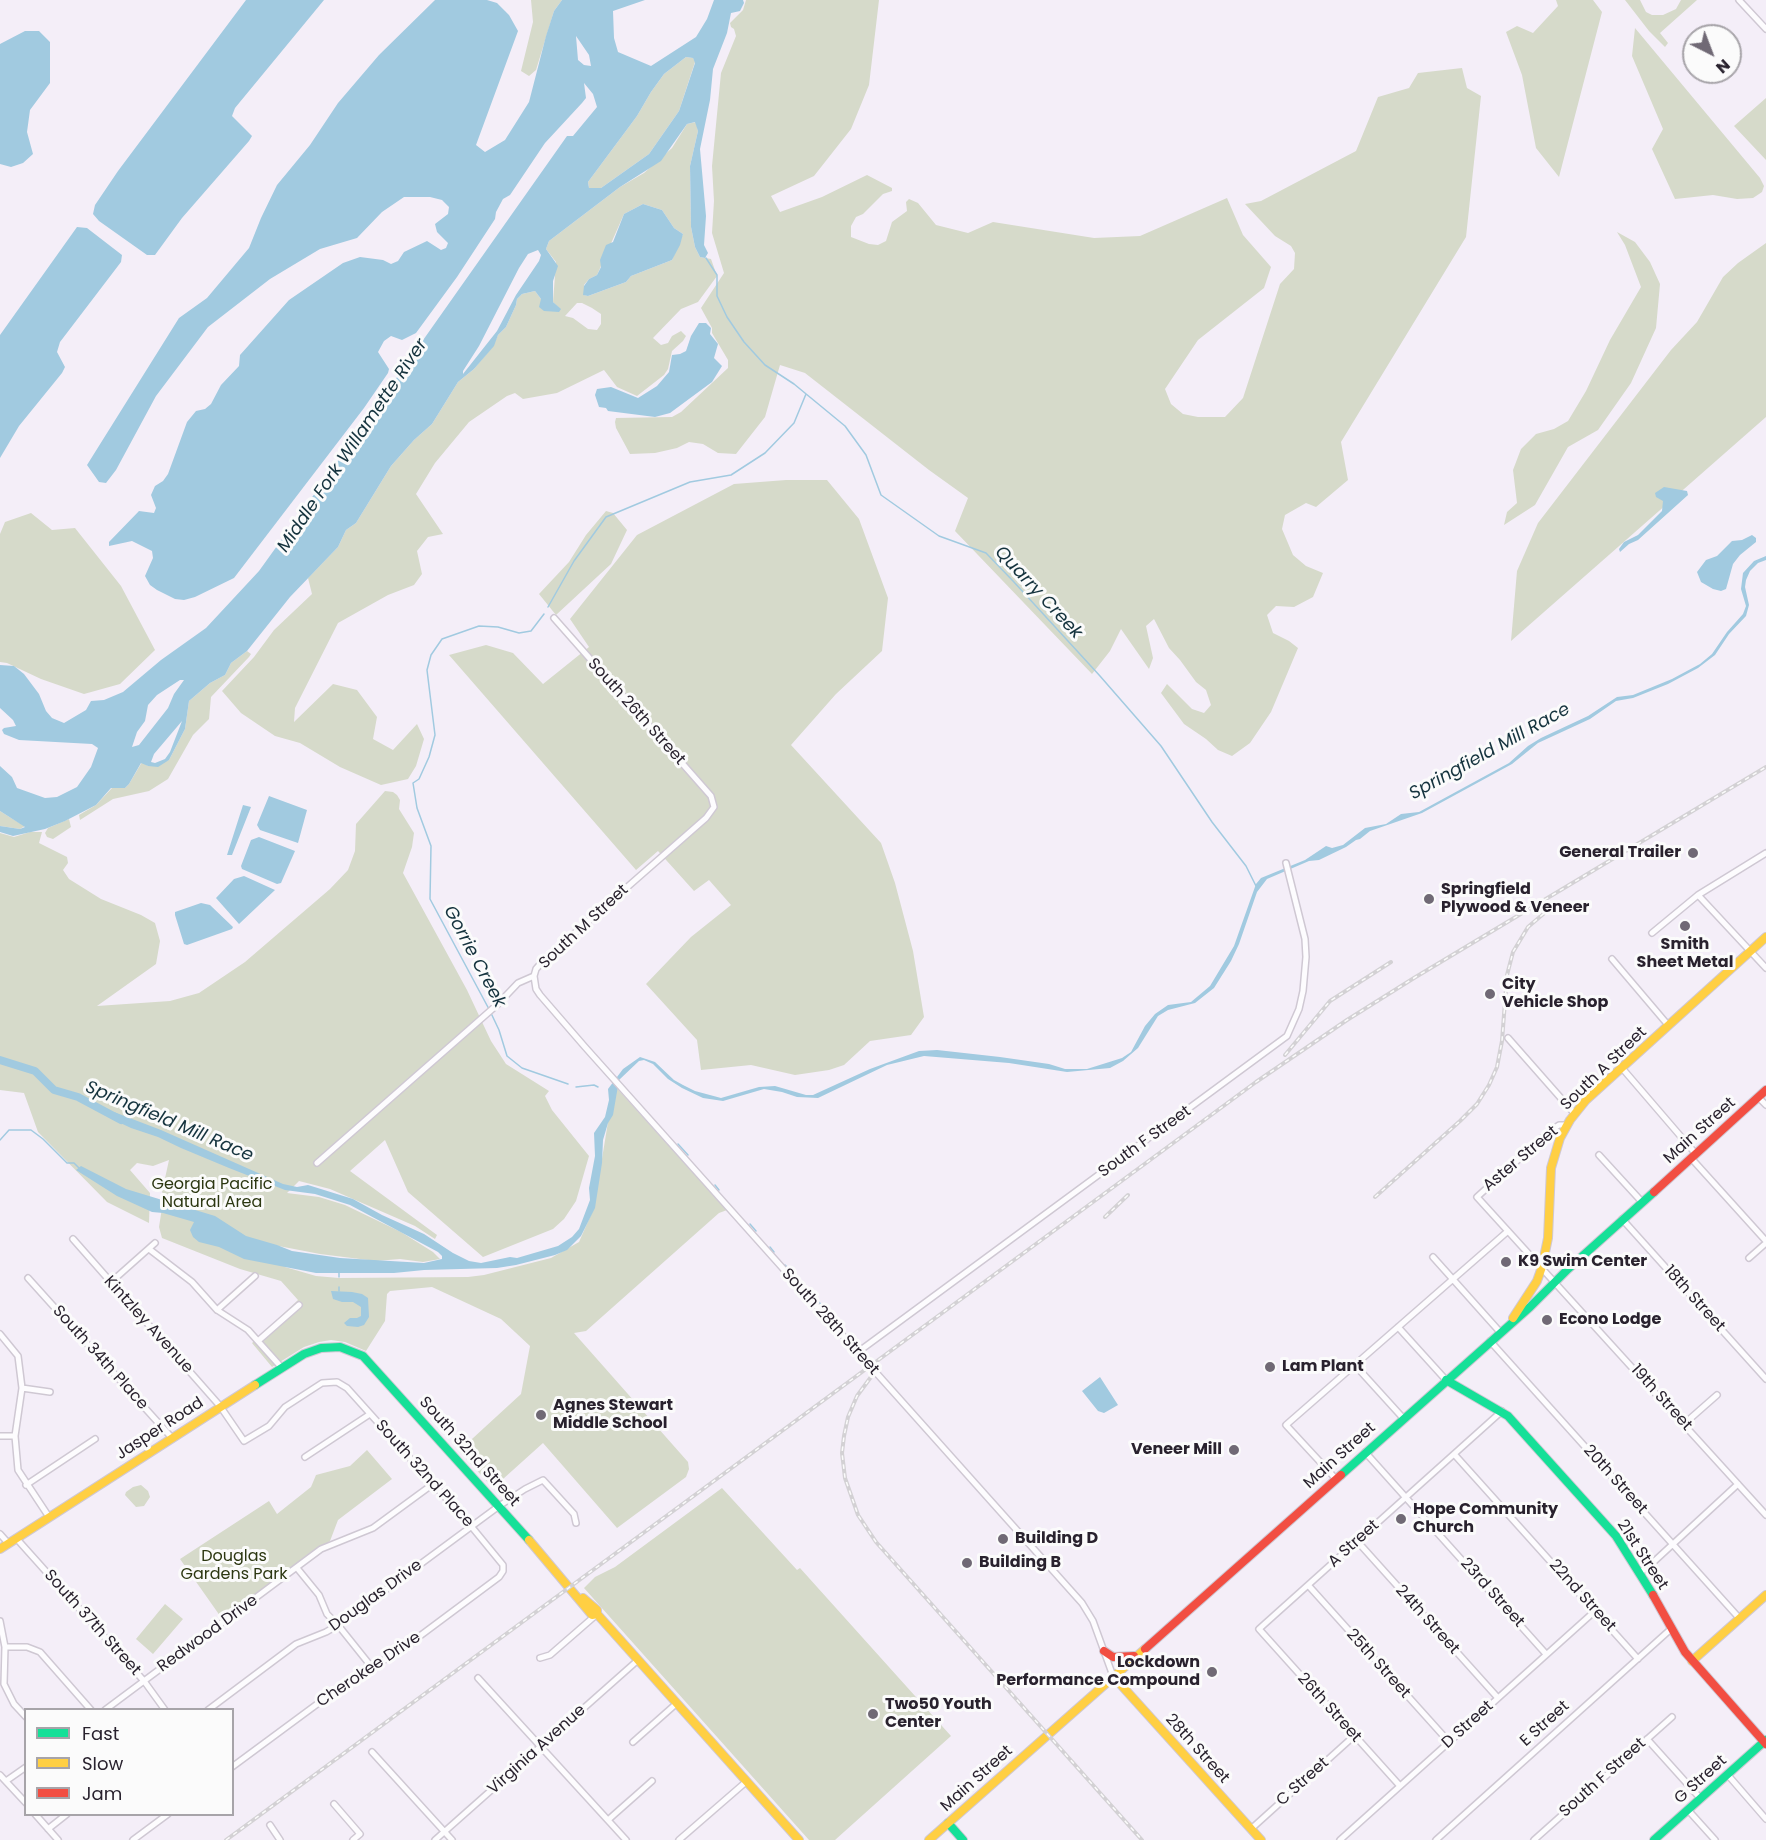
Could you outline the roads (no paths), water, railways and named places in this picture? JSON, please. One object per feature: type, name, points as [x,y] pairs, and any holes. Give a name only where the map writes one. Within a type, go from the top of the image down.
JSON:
[{"type":"main road","name":"South A Street","points":[[1507,1326],[1530,1293],[1542,1267],[1548,1238],[1551,1168],[1554,1153],[1566,1125],[1574,1113],[1766,937]]},
{"type":"main road","name":"Main Street","points":[[929,1840],[1530,1307],[1555,1281],[1766,1090]]},
{"type":"main road","name":"Jasper Road","points":[[0,1549],[282,1368],[314,1350],[340,1347]]},
{"type":"main road","name":"South 32nd Street","points":[[340,1347],[363,1356],[370,1362],[570,1587],[597,1610],[597,1614],[800,1840]]},
{"type":"main road","name":"21st Street","points":[[1446,1380],[1480,1401],[1502,1411],[1616,1536],[1640,1572],[1692,1661],[1765,1742]]},
{"type":"main road","points":[[1692,1661],[1766,1595]]},
{"type":"main road","points":[[1104,1651],[1113,1657],[1135,1656]]},
{"type":"main road","name":"28th Street","points":[[1113,1676],[1261,1840]]},
{"type":"main road","name":"G Street","points":[[1654,1840],[1765,1742]]},
{"type":"main road","points":[[948,1823],[963,1840]]},
{"type":"street","points":[[1739,0],[1766,30]]},
{"type":"street","name":"South 26th Street","points":[[554,618],[711,796],[714,807]]},
{"type":"street","name":"South M Street","points":[[317,1163],[498,1004],[518,983],[534,976],[536,969],[543,961],[706,818],[714,807]]},
{"type":"street","points":[[1652,933],[1698,895],[1766,853]]},
{"type":"street","name":"South F Street","points":[[858,1352],[1287,1036],[1299,1009],[1306,957],[1305,939],[1286,863]]},
{"type":"street","points":[[1698,895],[1766,968]]},
{"type":"street","points":[[1612,959],[1668,1025]]},
{"type":"street","name":"South 28th Street","points":[[534,976],[536,989],[540,995],[609,1074],[1082,1603],[1093,1621],[1113,1676]]},
{"type":"street","points":[[1508,1038],[1574,1113]]},
{"type":"street","points":[[1622,1068],[1766,1242],[1749,1258]]},
{"type":"street","points":[[1758,1097],[1766,1105]]},
{"type":"street","name":"Aster Street","points":[[1477,1197],[1550,1131],[1559,1125],[1566,1125]]},
{"type":"street","points":[[1599,1155],[1642,1202]]},
{"type":"street","name":"19th Street","points":[[1477,1197],[1766,1515]]},
{"type":"street","name":"18th Street","points":[[1622,1220],[1766,1379]]},
{"type":"street","points":[[1335,1479],[1286,1425],[1508,1231]]},
{"type":"street","name":"Kintzley Avenue","points":[[73,1239],[220,1406],[244,1441]]},
{"type":"street","points":[[111,1283],[156,1243]]},
{"type":"street","points":[[149,1249],[192,1282],[217,1310],[248,1330],[282,1368]]},
{"type":"street","points":[[1433,1257],[1500,1332]]},
{"type":"street","points":[[217,1310],[255,1276]]},
{"type":"street","name":"South 34th Place","points":[[28,1278],[172,1438]]},
{"type":"street","points":[[258,1341],[298,1305]]},
{"type":"street","points":[[1398,1327],[1446,1380]]},
{"type":"street","points":[[0,1334],[18,1356],[22,1388],[15,1436],[18,1470],[49,1517]]},
{"type":"street","name":"20th Street","points":[[1490,1341],[1740,1619]]},
{"type":"street","points":[[1354,1364],[1403,1418]]},
{"type":"street","name":"South 32nd Place","points":[[244,1441],[269,1426],[285,1407],[322,1383],[337,1382],[347,1388],[471,1526],[500,1560],[503,1571]]},
{"type":"street","points":[[22,1388],[50,1392]]},
{"type":"street","points":[[1684,1424],[1717,1395]]},
{"type":"street","name":"A Street","points":[[1259,1629],[1502,1411]]},
{"type":"street","points":[[305,1457],[370,1414]]},
{"type":"street","points":[[0,1436],[15,1436]]},
{"type":"street","points":[[27,1485],[95,1439]]},
{"type":"street","name":"23rd Street","points":[[1365,1452],[1546,1654]]},
{"type":"street","name":"22nd Street","points":[[1454,1454],[1638,1659]]},
{"type":"street","name":"Douglas Drive","points":[[211,1708],[296,1644],[327,1632],[338,1625],[499,1506],[543,1480],[574,1514],[576,1523]]},
{"type":"street","name":"Redwood Drive","points":[[108,1708],[321,1549],[373,1528],[434,1484]]},
{"type":"street","points":[[1640,1572],[1738,1484]]},
{"type":"street","points":[[0,1534],[8,1543]]},
{"type":"street","name":"South 37th Street","points":[[16,1538],[144,1682],[164,1708]]},
{"type":"street","name":"24th Street","points":[[1357,1541],[1498,1698]]},
{"type":"street","points":[[297,1568],[319,1595],[327,1614],[370,1665]]},
{"type":"street","name":"Cherokee Drive","points":[[234,1766],[370,1665],[397,1653],[499,1577],[503,1571]]},
{"type":"street","name":"25th Street","points":[[1308,1585],[1449,1742]]},
{"type":"street","name":"D Street","points":[[1340,1840],[1595,1611]]},
{"type":"street","points":[[540,1658],[550,1655],[597,1614]]},
{"type":"street","points":[[0,1621],[5,1647],[4,1684],[10,1699],[24,1715]]},
{"type":"street","name":"E Street","points":[[1436,1840],[1672,1628]]},
{"type":"street","name":"26th Street","points":[[1259,1629],[1400,1786]]},
{"type":"street","points":[[5,1647],[27,1647],[40,1652],[89,1708]]},
{"type":"street","name":"Virginia Avenue","points":[[435,1840],[638,1660]]},
{"type":"street","points":[[478,1678],[626,1840]]},
{"type":"street","points":[[633,1742],[676,1703]]},
{"type":"street","name":"South F Street","points":[[1536,1840],[1672,1717]]},
{"type":"street","name":"C Street","points":[[1251,1829],[1354,1736]]},
{"type":"street","points":[[1647,1739],[1700,1798]]},
{"type":"street","points":[[372,1752],[452,1840]]},
{"type":"street","points":[[6,1781],[24,1768]]},
{"type":"street","points":[[1727,1774],[1766,1819]]},
{"type":"street","points":[[0,1775],[24,1801]]},
{"type":"street","points":[[608,1820],[652,1781]]},
{"type":"street","points":[[679,1840],[747,1781]]},
{"type":"street","points":[[334,1804],[360,1834],[353,1840]]},
{"type":"street","points":[[1688,1810],[1715,1840]]},
{"type":"street","points":[[36,1816],[58,1840]]},
{"type":"street","points":[[48,1829],[66,1816]]},
{"type":"street","points":[[133,1840],[167,1816]]},
{"type":"street","points":[[270,1825],[280,1840]]},
{"type":"water","points":[[246,0],[324,0],[235,108],[232,116],[252,136],[249,141],[182,218],[155,255],[147,255],[99,221],[93,214],[95,205]]},
{"type":"water","name":"Middle Fork Willamette River","points":[[435,0],[487,0],[497,3],[509,15],[518,31],[476,145],[485,152],[505,140],[529,102],[554,11],[562,0],[645,0],[613,11],[614,38],[618,52],[651,66],[696,37],[707,19],[714,0],[743,0],[740,11],[731,13],[727,33],[713,69],[710,100],[700,149],[706,216],[704,245],[708,253],[705,258],[700,257],[695,247],[691,227],[690,166],[698,131],[695,122],[687,124],[661,161],[620,187],[549,241],[546,249],[558,266],[553,281],[553,302],[561,309],[559,312],[544,311],[539,307],[541,299],[535,291],[522,294],[517,299],[506,327],[498,335],[494,346],[474,369],[458,382],[432,424],[391,466],[356,523],[346,530],[338,547],[290,597],[247,651],[231,663],[225,675],[210,683],[189,701],[185,729],[169,760],[158,767],[141,763],[125,788],[111,788],[96,805],[65,821],[45,829],[13,836],[0,832],[0,826],[20,829],[25,827],[0,811],[0,766],[12,777],[17,788],[45,798],[57,797],[77,787],[91,767],[98,748],[92,744],[19,740],[4,734],[2,730],[4,728],[16,726],[0,708],[0,665],[14,666],[24,674],[39,694],[46,711],[52,718],[64,723],[86,710],[91,701],[104,700],[123,692],[161,660],[206,628],[259,571],[567,136],[573,136],[597,107],[593,94],[584,83],[586,98],[545,143],[510,195],[503,199],[495,219],[457,277],[416,333],[402,340],[391,336],[384,341],[378,352],[389,369],[388,373],[364,408],[234,578],[195,597],[184,600],[175,599],[150,585],[145,576],[153,558],[152,551],[132,541],[109,546],[109,542],[139,511],[154,513],[156,508],[151,495],[155,486],[168,474],[187,422],[196,411],[205,409],[211,404],[221,385],[239,366],[240,355],[289,300],[343,263],[360,257],[383,260],[391,264],[398,261],[404,252],[427,241],[441,250],[446,248],[448,243],[437,232],[435,224],[448,214],[449,207],[442,200],[430,197],[404,197],[382,212],[357,238],[320,249],[270,279],[208,327],[156,396],[116,470],[106,483],[99,482],[87,465],[179,318],[207,298],[249,248],[277,185],[310,145],[338,103],[379,55]],"holes":[[[576,36],[589,55],[591,66],[584,65],[578,60]],[[686,57],[693,58],[695,63],[679,111],[649,154],[601,188],[589,188],[588,182],[637,116],[664,74]],[[538,250],[541,255],[497,331],[463,374],[528,254]],[[180,680],[184,680],[168,708],[139,745],[132,747],[137,732],[145,721],[148,705],[157,695]],[[182,721],[165,759],[155,763],[151,762],[154,754]]]},
{"type":"water","points":[[25,31],[39,31],[50,42],[50,83],[30,110],[27,132],[33,154],[23,163],[11,167],[0,164],[0,44]]},
{"type":"water","points":[[643,204],[662,210],[674,228],[683,234],[672,260],[631,276],[626,282],[588,296],[583,295],[584,286],[589,279],[597,275],[606,245],[613,242],[624,214]]},
{"type":"water","points":[[77,227],[87,228],[122,255],[121,262],[60,342],[57,352],[65,367],[62,373],[19,426],[0,458],[0,335]]},
{"type":"water","points":[[699,323],[706,323],[711,328],[710,334],[718,344],[714,358],[722,366],[712,382],[670,413],[655,417],[608,411],[606,408],[599,407],[595,395],[597,389],[611,387],[638,398],[657,386],[669,372],[672,355],[686,351]]},
{"type":"water","points":[[1664,487],[1687,491],[1688,495],[1638,540],[1620,552],[1619,549],[1624,542],[1638,535],[1662,511],[1663,501],[1656,497],[1655,493]]},
{"type":"water","points":[[1752,535],[1756,538],[1756,542],[1733,564],[1726,589],[1721,591],[1713,589],[1701,582],[1697,572],[1706,560],[1717,556],[1732,541],[1742,540]]},
{"type":"water","points":[[1766,556],[1766,560],[1758,563],[1750,571],[1746,580],[1745,587],[1749,605],[1746,616],[1729,634],[1715,655],[1698,668],[1668,684],[1633,698],[1616,701],[1590,719],[1538,743],[1512,764],[1422,813],[1370,831],[1346,847],[1319,860],[1309,861],[1267,879],[1257,892],[1231,961],[1214,988],[1195,1003],[1168,1010],[1158,1016],[1138,1048],[1123,1061],[1110,1068],[1067,1072],[1009,1063],[924,1056],[887,1065],[818,1098],[797,1097],[764,1089],[723,1101],[703,1098],[682,1088],[668,1079],[653,1064],[644,1060],[639,1061],[619,1080],[613,1115],[603,1140],[595,1208],[581,1236],[567,1250],[555,1255],[497,1268],[394,1273],[316,1273],[244,1259],[219,1247],[199,1242],[190,1230],[194,1222],[152,1212],[117,1196],[76,1170],[81,1166],[126,1189],[215,1216],[246,1236],[292,1251],[340,1258],[424,1263],[442,1259],[438,1252],[350,1205],[315,1194],[285,1190],[229,1168],[112,1119],[114,1112],[161,1130],[283,1184],[297,1187],[308,1185],[353,1199],[424,1234],[469,1261],[481,1263],[510,1257],[517,1258],[558,1246],[572,1237],[579,1229],[590,1200],[589,1188],[595,1156],[594,1133],[605,1117],[609,1100],[608,1089],[623,1069],[640,1057],[655,1062],[674,1080],[683,1085],[721,1098],[759,1087],[775,1086],[813,1095],[870,1069],[919,1051],[937,1050],[1000,1057],[1049,1064],[1065,1069],[1087,1069],[1122,1058],[1131,1052],[1145,1026],[1155,1014],[1168,1005],[1191,1002],[1210,986],[1234,946],[1256,884],[1261,878],[1305,860],[1326,846],[1332,848],[1343,845],[1365,828],[1386,824],[1401,814],[1419,812],[1509,763],[1541,738],[1588,716],[1617,697],[1633,695],[1672,679],[1700,664],[1712,654],[1743,614],[1746,606],[1741,589],[1743,573],[1754,561]]},
{"type":"water","points":[[269,796],[307,810],[298,843],[260,830],[257,825]]},
{"type":"water","points":[[243,805],[251,807],[232,855],[227,855]]},
{"type":"water","points":[[259,837],[295,851],[281,883],[277,884],[242,869],[241,866],[251,840]]},
{"type":"water","points":[[244,876],[275,890],[239,924],[216,898],[234,879]]},
{"type":"water","points":[[201,903],[210,905],[233,927],[187,945],[184,944],[175,912]]},
{"type":"water","points":[[331,1291],[352,1292],[368,1298],[369,1317],[364,1325],[347,1326],[344,1323],[350,1318],[361,1316],[361,1307],[353,1302],[333,1299]]},
{"type":"water","points":[[1100,1377],[1118,1405],[1104,1413],[1098,1411],[1082,1391]]},
{"type":"waterway","name":"Quarry Creek","points":[[706,258],[717,275],[717,296],[727,317],[744,342],[765,365],[794,384],[845,426],[866,455],[881,495],[939,536],[986,553],[1013,581],[1161,746],[1212,822],[1246,866],[1256,886]]},
{"type":"waterway","name":"Gorrie Creek","points":[[548,607],[574,561],[606,517],[690,482],[731,475],[765,453],[794,423],[806,394]]},
{"type":"waterway","name":"Gorrie Creek","points":[[544,614],[531,631],[519,633],[498,627],[479,626],[442,639],[431,655],[427,670],[435,735],[429,757],[419,779],[413,783],[417,808],[431,846],[430,899],[490,1011],[507,1056],[522,1068],[568,1084]]},
{"type":"waterway","name":"Springfield Mill Race","points":[[0,1060],[35,1071],[54,1090],[78,1097],[121,1120]]},
{"type":"waterway","points":[[576,1087],[594,1085],[598,1087]]},
{"type":"waterway","points":[[0,1140],[9,1130],[31,1130],[67,1163],[74,1163],[81,1170]]},
{"type":"waterway","points":[[678,1144],[688,1155]]},
{"type":"waterway","points":[[715,1185],[719,1190]]},
{"type":"waterway","points":[[750,1224],[756,1231]]},
{"type":"waterway","points":[[770,1247],[774,1252]]},
{"type":"waterway","points":[[785,1265],[789,1269]]},
{"type":"waterway","points":[[799,1280],[807,1289]]},
{"type":"waterway","points":[[816,1299],[829,1313]]},
{"type":"railway","points":[[226,1840],[1256,1082],[1414,978],[1766,767]]},
{"type":"railway","points":[[1375,1197],[1460,1121],[1477,1104],[1489,1085],[1497,1067],[1502,1041],[1507,975],[1513,952],[1528,927],[1555,904]]},
{"type":"railway","points":[[1285,1055],[1330,1001],[1391,962]]},
{"type":"railway","points":[[1105,1217],[1128,1195]]},
{"type":"railway","points":[[879,1366],[857,1396],[848,1417],[844,1436],[842,1453],[845,1478],[858,1515],[876,1542],[1142,1840]]},
{"type":"place","name":"General Trailer","points":[[1693,853]]},
{"type":"place","name":"Springfield Plywood & Veneer","points":[[1429,899]]},
{"type":"place","name":"Smith Sheet Metal","points":[[1685,926]]},
{"type":"place","name":"City Vehicle Shop","points":[[1490,994]]},
{"type":"place","name":"K9 Swim Center","points":[[1506,1262]]},
{"type":"place","name":"Econo Lodge","points":[[1547,1320]]},
{"type":"place","name":"Lam Plant","points":[[1270,1367]]},
{"type":"place","name":"Agnes Stewart Middle School","points":[[541,1415]]},
{"type":"place","name":"Veneer Mill","points":[[1234,1450]]},
{"type":"place","name":"Hope Community Church","points":[[1401,1519]]},
{"type":"place","name":"Building D","points":[[1003,1539]]},
{"type":"place","name":"Building B","points":[[967,1563]]},
{"type":"place","name":"Lockdown Performance Compound","points":[[1212,1672]]},
{"type":"place","name":"Two50 Youth Center","points":[[873,1714]]},
{"type":"park label","name":"Georgia Pacific Natural Area","points":[[212,1194]]},
{"type":"park label","name":"Douglas Gardens Park","points":[[234,1566]]}]
